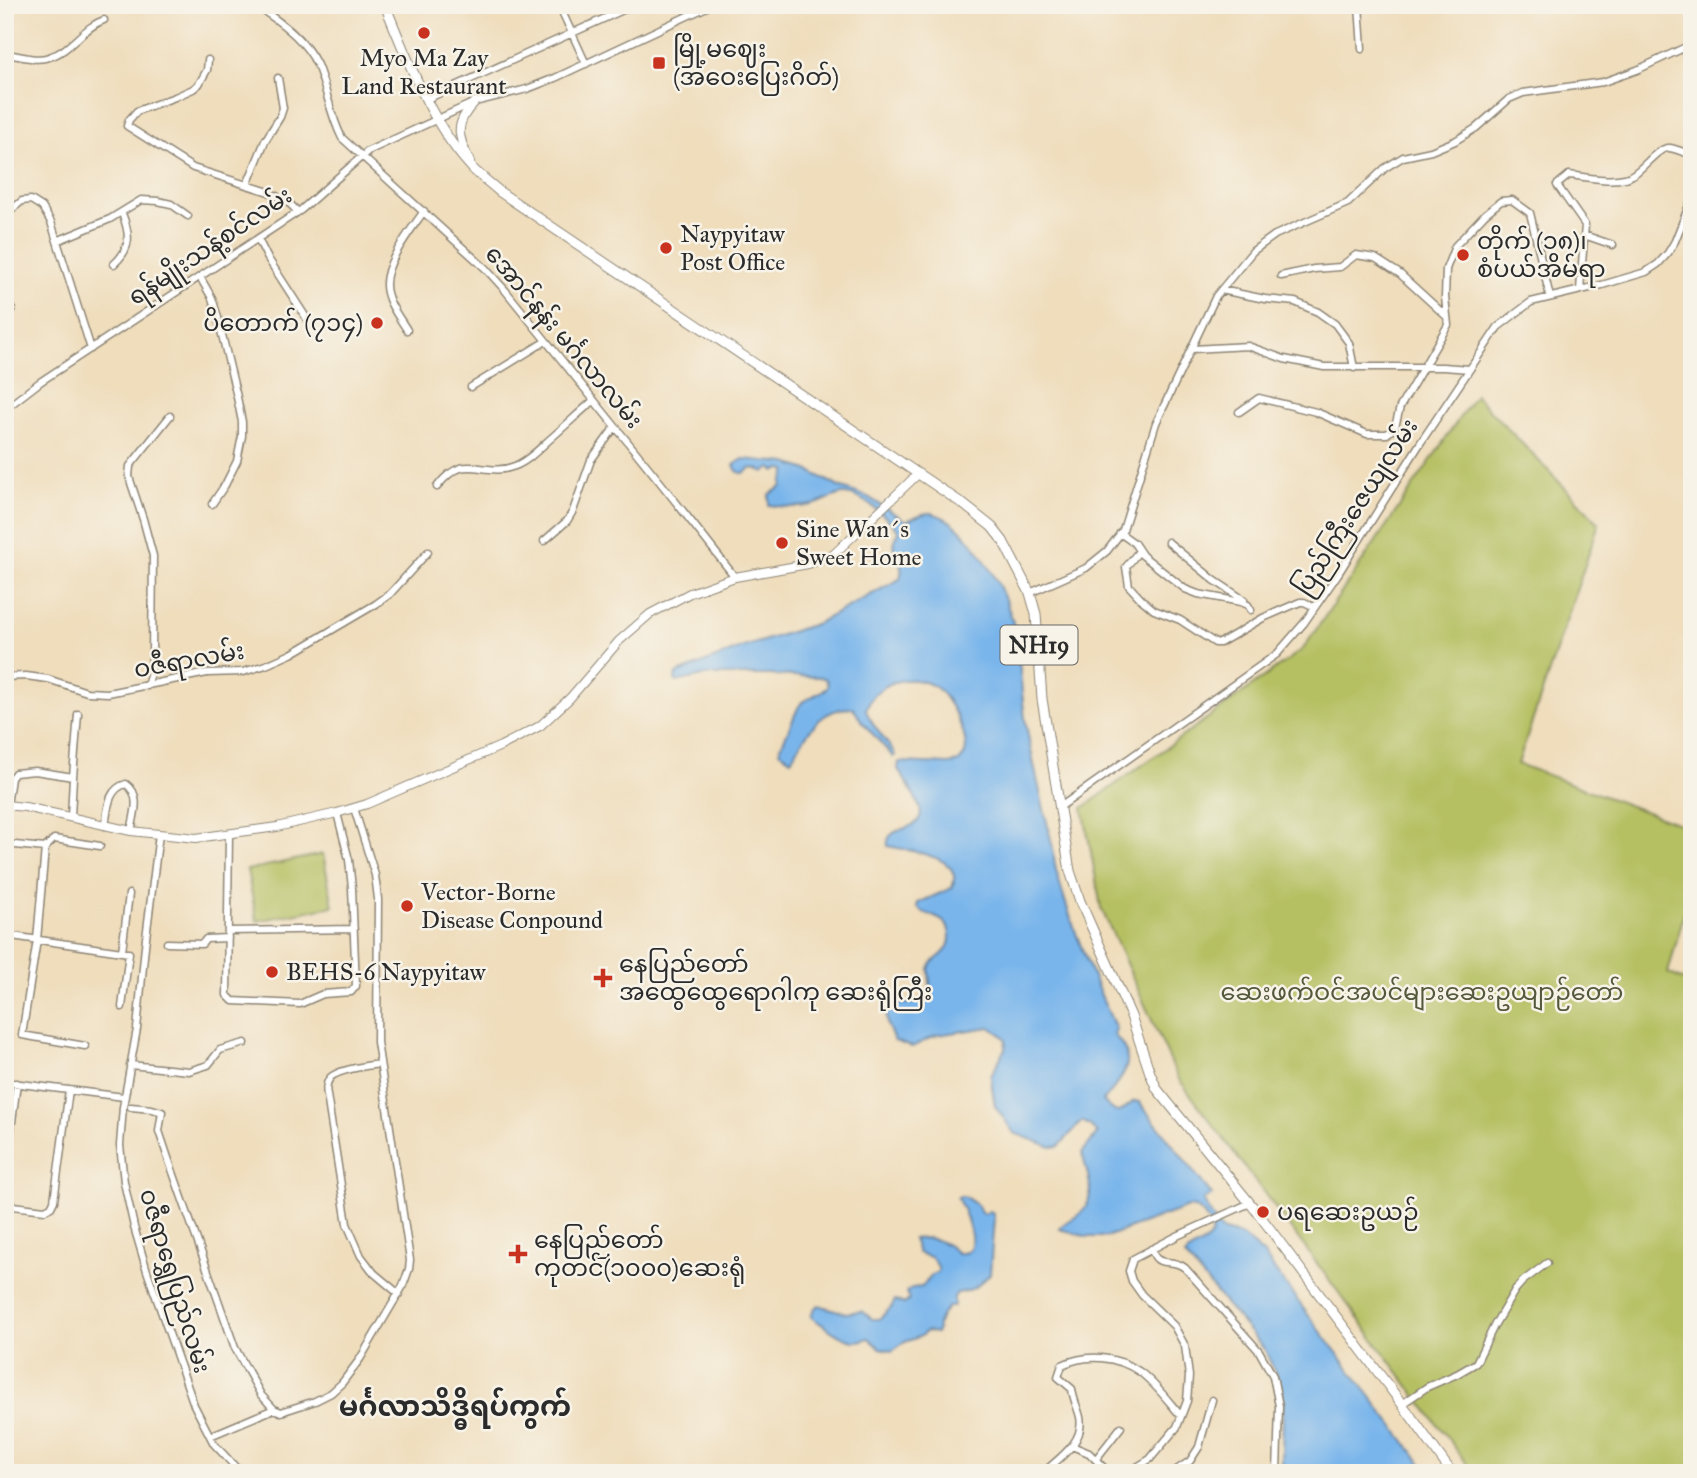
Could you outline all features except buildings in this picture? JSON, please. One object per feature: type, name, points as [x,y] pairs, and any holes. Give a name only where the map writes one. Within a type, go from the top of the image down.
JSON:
[{"type":"highway","name":"NH19","points":[[385,5],[437,119],[472,168],[512,199],[978,514],[992,527],[1013,558],[1030,593],[1036,614],[1042,699],[1070,871],[1080,901],[1131,1016],[1157,1089],[1250,1203],[1452,1473]]},
{"type":"main road","points":[[472,168],[459,132],[465,112],[475,102]]},
{"type":"main road","points":[[6,805],[131,831],[197,838],[277,827],[354,808],[501,746],[540,726],[570,698],[619,641],[650,614],[690,593],[735,577],[808,564],[833,555],[918,474]]},
{"type":"street","name":"အောင်နန်း မင်္ဂလာလမ်း","points":[[254,5],[292,32],[310,52],[318,67],[333,122],[342,138],[485,268],[735,577]]},
{"type":"street","points":[[559,5],[586,64]]},
{"type":"street","points":[[427,99],[634,5]]},
{"type":"street","name":"ရန်မျိုးသန့်စင်လမ်း","points":[[5,409],[40,382],[298,212],[368,151],[475,102],[527,89],[586,64],[711,5]]},
{"type":"street","points":[[1359,5],[1362,49]]},
{"type":"street","points":[[5,54],[29,59],[48,58],[104,20]]},
{"type":"street","points":[[1692,31],[1692,82]]},
{"type":"street","points":[[1030,593],[1086,568],[1107,551],[1121,533],[1156,423],[1216,296],[1253,251],[1275,235],[1348,202],[1385,168],[1403,157],[1432,151],[1455,142],[1476,128],[1509,99],[1523,93],[1603,82],[1637,70],[1690,44]]},
{"type":"street","points":[[208,60],[199,84],[193,89],[137,111],[127,126],[193,168],[269,192],[298,212]]},
{"type":"street","points":[[247,185],[265,141],[283,108],[278,78]]},
{"type":"street","points":[[1580,290],[1585,225],[1557,185],[1569,175],[1628,178],[1662,149],[1669,148],[1692,155]]},
{"type":"street","name":"ပြည်ကြီးဇေယျလမ်း","points":[[1060,807],[1277,654],[1338,574],[1421,442],[1499,327],[1531,302],[1612,283],[1646,272],[1658,264],[1675,241],[1692,198]]},
{"type":"street","points":[[5,215],[22,201],[31,200],[42,207],[51,222],[91,349]]},
{"type":"street","points":[[57,241],[122,213],[141,200],[171,204],[188,216]]},
{"type":"street","points":[[1239,412],[1259,398],[1316,412],[1367,434],[1387,434],[1395,427],[1400,407],[1448,326],[1446,269],[1455,246],[1501,201],[1512,200],[1530,214],[1550,297]]},
{"type":"street","points":[[407,330],[389,299],[386,285],[388,271],[399,248],[424,211]]},
{"type":"street","points":[[114,264],[122,257],[128,243],[127,226],[122,213]]},
{"type":"street","points":[[1584,235],[1614,245]]},
{"type":"street","points":[[258,239],[307,319]]},
{"type":"street","points":[[1281,276],[1340,267],[1356,255],[1375,258],[1400,274],[1447,317]]},
{"type":"street","points":[[200,277],[217,314],[242,422],[237,461],[212,504]]},
{"type":"street","points":[[1221,290],[1295,302],[1318,312],[1335,324],[1349,344],[1354,368]]},
{"type":"street","points":[[5,302],[12,309]]},
{"type":"street","points":[[471,387],[546,341]]},
{"type":"street","points":[[1192,349],[1248,346],[1284,359],[1324,367],[1470,369]]},
{"type":"street","points":[[437,487],[444,476],[456,468],[501,469],[514,467],[525,461],[594,400]]},
{"type":"street","points":[[147,686],[152,656],[153,556],[129,476],[130,466],[170,416]]},
{"type":"street","points":[[544,541],[567,521],[591,460],[615,427]]},
{"type":"street","points":[[1121,533],[1185,589],[1198,594],[1241,601],[1251,610]]},
{"type":"street","points":[[1168,542],[1214,580],[1247,602],[1252,609],[1250,626]]},
{"type":"street","points":[[1139,551],[1126,567],[1129,586],[1154,610],[1181,620],[1215,643],[1220,643],[1263,618],[1300,601],[1315,607]]},
{"type":"street","name":"ဝဇီရာလမ်း","points":[[5,677],[48,679],[87,692],[108,693],[207,673],[243,672],[291,654],[383,599],[408,576],[428,552]]},
{"type":"street","points":[[71,817],[78,713]]},
{"type":"street","points":[[6,805],[11,778],[15,773],[35,771],[74,777]]},
{"type":"street","points":[[106,826],[111,794],[118,786],[126,784],[135,795],[131,831]]},
{"type":"street","points":[[131,1107],[162,1112],[159,1131],[167,1158],[235,1348],[261,1395],[274,1409],[281,1412],[331,1393],[360,1359],[399,1294],[410,1260],[377,1042],[378,899],[375,874],[354,808]]},
{"type":"street","points":[[229,834],[228,995],[233,1002],[300,1004],[323,994],[351,992],[356,986],[349,860],[337,813]]},
{"type":"street","name":"ဝဇီရာရွှေပြည်လမ်း","points":[[159,834],[137,1029],[124,1097],[120,1145],[124,1182],[147,1271],[194,1405],[214,1444],[241,1473]]},
{"type":"street","points":[[85,1046],[22,1035],[37,940],[45,848],[54,839],[100,846]]},
{"type":"street","points":[[5,844],[45,848]]},
{"type":"street","points":[[122,951],[130,894]]},
{"type":"street","points":[[167,943],[202,944],[206,939],[228,934],[354,929]]},
{"type":"street","points":[[5,935],[129,953],[122,1007]]},
{"type":"street","points":[[130,1065],[189,1070],[208,1065],[220,1049],[245,1042]]},
{"type":"street","points":[[380,1064],[334,1075],[326,1086],[347,1224],[361,1256],[374,1273],[399,1294]]},
{"type":"street","points":[[5,1082],[124,1097]]},
{"type":"street","points":[[5,1175],[17,1083]]},
{"type":"street","points":[[5,1205],[45,1210],[51,1207],[69,1090]]},
{"type":"street","points":[[1128,1473],[1150,1459],[1177,1427],[1187,1401],[1189,1376],[1185,1346],[1174,1326],[1132,1281],[1129,1271],[1133,1259],[1250,1203]]},
{"type":"street","points":[[1151,1249],[1157,1259],[1178,1263],[1185,1268],[1259,1351],[1273,1376],[1279,1406],[1277,1473]]},
{"type":"street","points":[[1402,1404],[1427,1387],[1476,1363],[1515,1290],[1547,1263]]},
{"type":"street","points":[[1043,1473],[1077,1439],[1081,1422],[1072,1389],[1058,1377],[1062,1365],[1074,1359],[1100,1357],[1138,1371],[1181,1416]]},
{"type":"street","points":[[1172,1473],[1190,1461],[1199,1447],[1212,1400]]},
{"type":"street","points":[[210,1436],[274,1409]]},
{"type":"street","points":[[1096,1459],[1121,1427]]},
{"type":"street","points":[[1072,1446],[1089,1454],[1110,1473]]},
{"type":"green space","name":"ဆေးဖက်ဝင်အပင်များဆေးဥယျာဉ်တော်","points":[[1475,395],[1599,523],[1518,764],[1692,829],[1692,884],[1668,973],[1692,984],[1692,1473],[1474,1473],[1178,1078],[1101,908],[1083,808],[1303,649]]},
{"type":"green space","points":[[323,854],[333,906],[257,921],[247,870]]},
{"type":"water","points":[[743,459],[787,463],[808,470],[839,487],[868,497],[906,521],[928,513],[945,518],[971,541],[982,556],[1012,619],[1029,739],[1062,891],[1083,951],[1116,1029],[1114,1035],[1126,1053],[1127,1062],[1122,1077],[1103,1101],[1116,1112],[1122,1111],[1134,1101],[1139,1102],[1212,1195],[1203,1200],[1217,1225],[1224,1231],[1242,1236],[1263,1254],[1429,1473],[1282,1473],[1283,1396],[1278,1379],[1265,1350],[1185,1256],[1210,1238],[1210,1227],[1202,1213],[1188,1207],[1106,1237],[1088,1237],[1060,1229],[1084,1210],[1088,1203],[1090,1187],[1082,1153],[1097,1134],[1092,1127],[1082,1121],[1059,1146],[1051,1147],[1014,1133],[995,1106],[991,1076],[1005,1049],[1006,1040],[990,1027],[937,1035],[912,1047],[894,1041],[887,1024],[886,1012],[895,1005],[914,1002],[926,995],[930,986],[930,965],[949,944],[949,930],[945,923],[920,910],[918,903],[952,888],[954,877],[951,869],[933,857],[888,846],[888,839],[892,834],[911,826],[920,817],[916,799],[898,769],[899,762],[959,762],[965,753],[964,737],[957,716],[940,691],[925,682],[904,680],[885,686],[877,692],[866,710],[895,755],[893,757],[853,708],[831,712],[823,717],[815,724],[791,759],[779,751],[798,708],[802,702],[826,689],[826,679],[770,675],[707,675],[677,682],[675,680],[676,674],[741,648],[818,623],[900,579],[901,566],[894,547],[899,532],[875,508],[859,498],[845,494],[808,506],[769,505],[769,495],[782,486],[787,470],[775,471],[771,468],[764,472],[754,468],[741,473],[734,465]]},
{"type":"water","points":[[960,1196],[978,1206],[981,1213],[992,1212],[994,1218],[990,1274],[975,1287],[957,1293],[953,1307],[948,1307],[940,1318],[936,1333],[927,1331],[892,1351],[880,1348],[869,1338],[858,1341],[846,1339],[811,1317],[819,1305],[845,1313],[862,1311],[872,1319],[879,1319],[895,1300],[904,1304],[909,1300],[907,1291],[922,1287],[938,1272],[938,1267],[931,1257],[918,1253],[913,1239],[937,1240],[957,1253],[966,1253],[971,1247],[968,1224],[957,1198]]},
{"type":"place","name":"Myo Ma Zay Land Restaurant","points":[[424,33]]},
{"type":"place","name":"မြို့မဈေး (အဝေးပြေးဂိတ်)","points":[[659,63]]},
{"type":"place","name":"Naypyitaw Post Office","points":[[666,248]]},
{"type":"place","name":"တိုက် (၁၈)၊ စံပယ်အိမ်ရာ","points":[[1463,255]]},
{"type":"place","name":"ပိတောက် (၇၁၄)","points":[[377,323]]},
{"type":"place","name":"Sine Wan´s Sweet Home","points":[[782,543]]},
{"type":"place","name":"Vector-Borne Disease Conpound","points":[[407,906]]},
{"type":"place","name":"BEHS-6 Naypyitaw","points":[[272,972]]},
{"type":"place","name":"နေပြည်တော် အထွေထွေရောဂါကု ဆေးရုံကြီး","points":[[603,978]]},
{"type":"place","name":"ပရဆေးဥယဉ်","points":[[1263,1212]]},
{"type":"place","name":"နေပြည်တော် ကုတင်(၁၀၀၀)ဆေးရုံ","points":[[518,1254]]},
{"type":"district","name":"မင်္ဂလာသိဒ္ဓိရပ်ကွက်","points":[[455,1406]]}]
